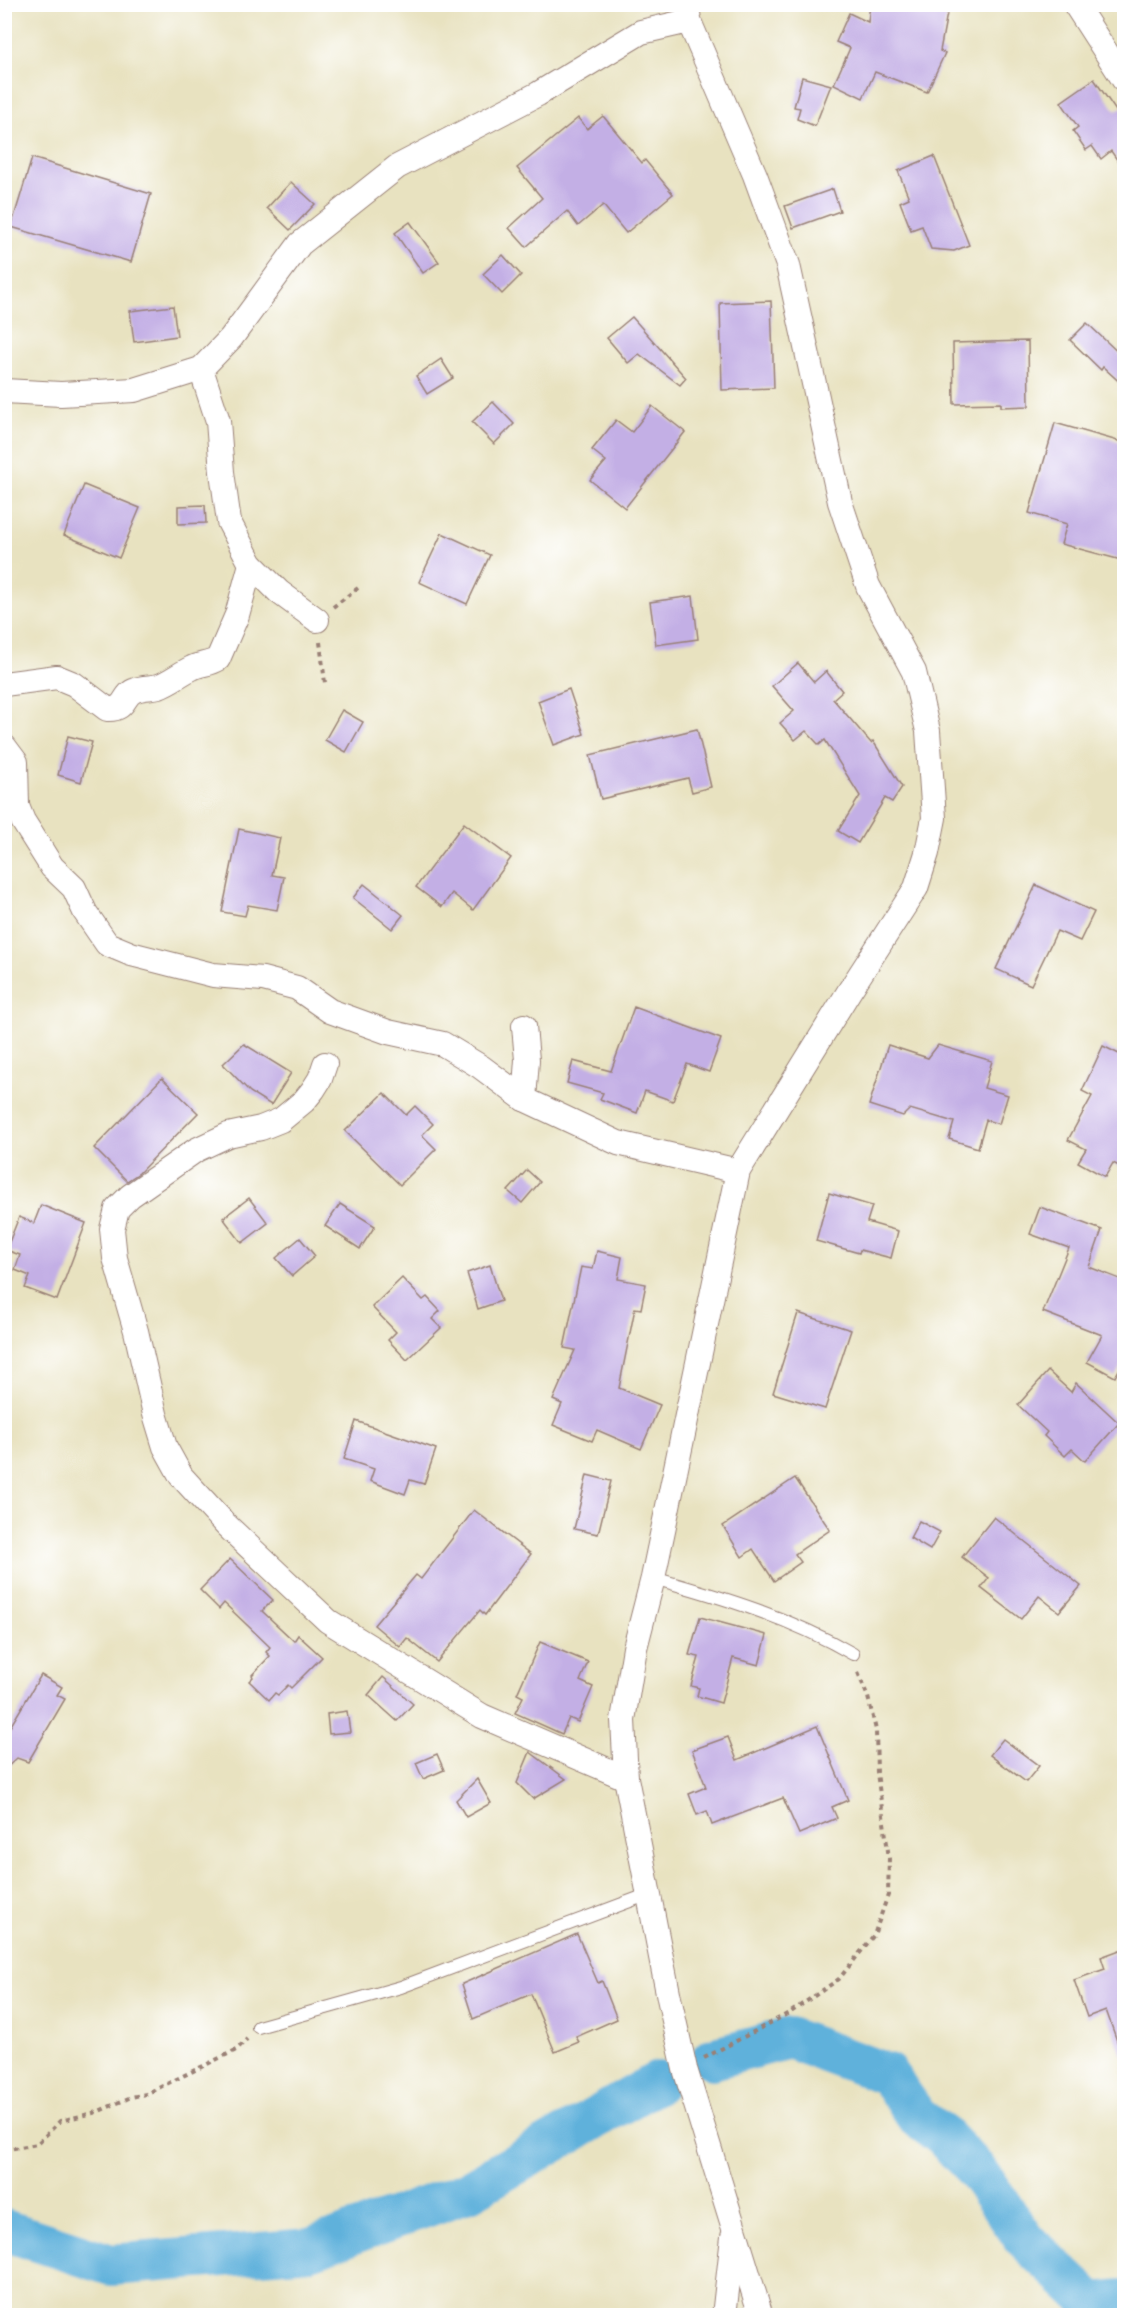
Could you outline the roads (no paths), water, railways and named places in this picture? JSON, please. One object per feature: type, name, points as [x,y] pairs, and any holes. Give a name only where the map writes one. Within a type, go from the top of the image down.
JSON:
[{"type":"street","points":[[1075,4],[1125,80]]},
{"type":"street","points":[[4,391],[61,394],[134,390],[201,369],[231,338],[300,244],[397,167],[538,94],[641,32],[688,13],[755,175],[788,266],[840,502],[868,586],[914,672],[928,731],[934,818],[927,853],[916,888],[738,1170],[653,1578],[636,1648],[623,1720],[626,1778],[686,2069],[761,2316]]},
{"type":"street","points":[[201,369],[218,421],[229,522],[251,564],[279,592],[317,620]]},
{"type":"street","points":[[4,684],[57,677],[74,684],[107,709],[114,709],[120,707],[131,692],[137,689],[161,685],[192,668],[211,663],[218,659],[237,615],[251,564]]},
{"type":"street","points":[[4,746],[16,762],[17,806],[23,821],[52,867],[74,888],[85,912],[107,944],[131,954],[213,975],[263,979],[297,988],[330,1011],[388,1032],[443,1044],[481,1066],[524,1099],[618,1143],[738,1170]]},
{"type":"street","points":[[524,1026],[527,1060],[524,1099]]},
{"type":"street","points":[[325,1064],[313,1090],[304,1101],[281,1120],[261,1128],[228,1135],[196,1150],[130,1196],[117,1209],[112,1229],[115,1258],[136,1330],[165,1447],[181,1476],[226,1525],[328,1621],[482,1716],[626,1778]]},
{"type":"street","points":[[724,2316],[734,2227]]},
{"type":"lane","points":[[653,1578],[726,1598],[822,1636],[853,1654]]},
{"type":"lane","points":[[258,2027],[401,1987],[649,1894]]},
{"type":"waterway","points":[[712,2059],[789,2038],[887,2074],[917,2117],[943,2136],[976,2170],[1026,2241],[1092,2303],[1124,2300]]},
{"type":"waterway","points":[[4,2230],[111,2265],[310,2249],[469,2191],[658,2082]]}]
